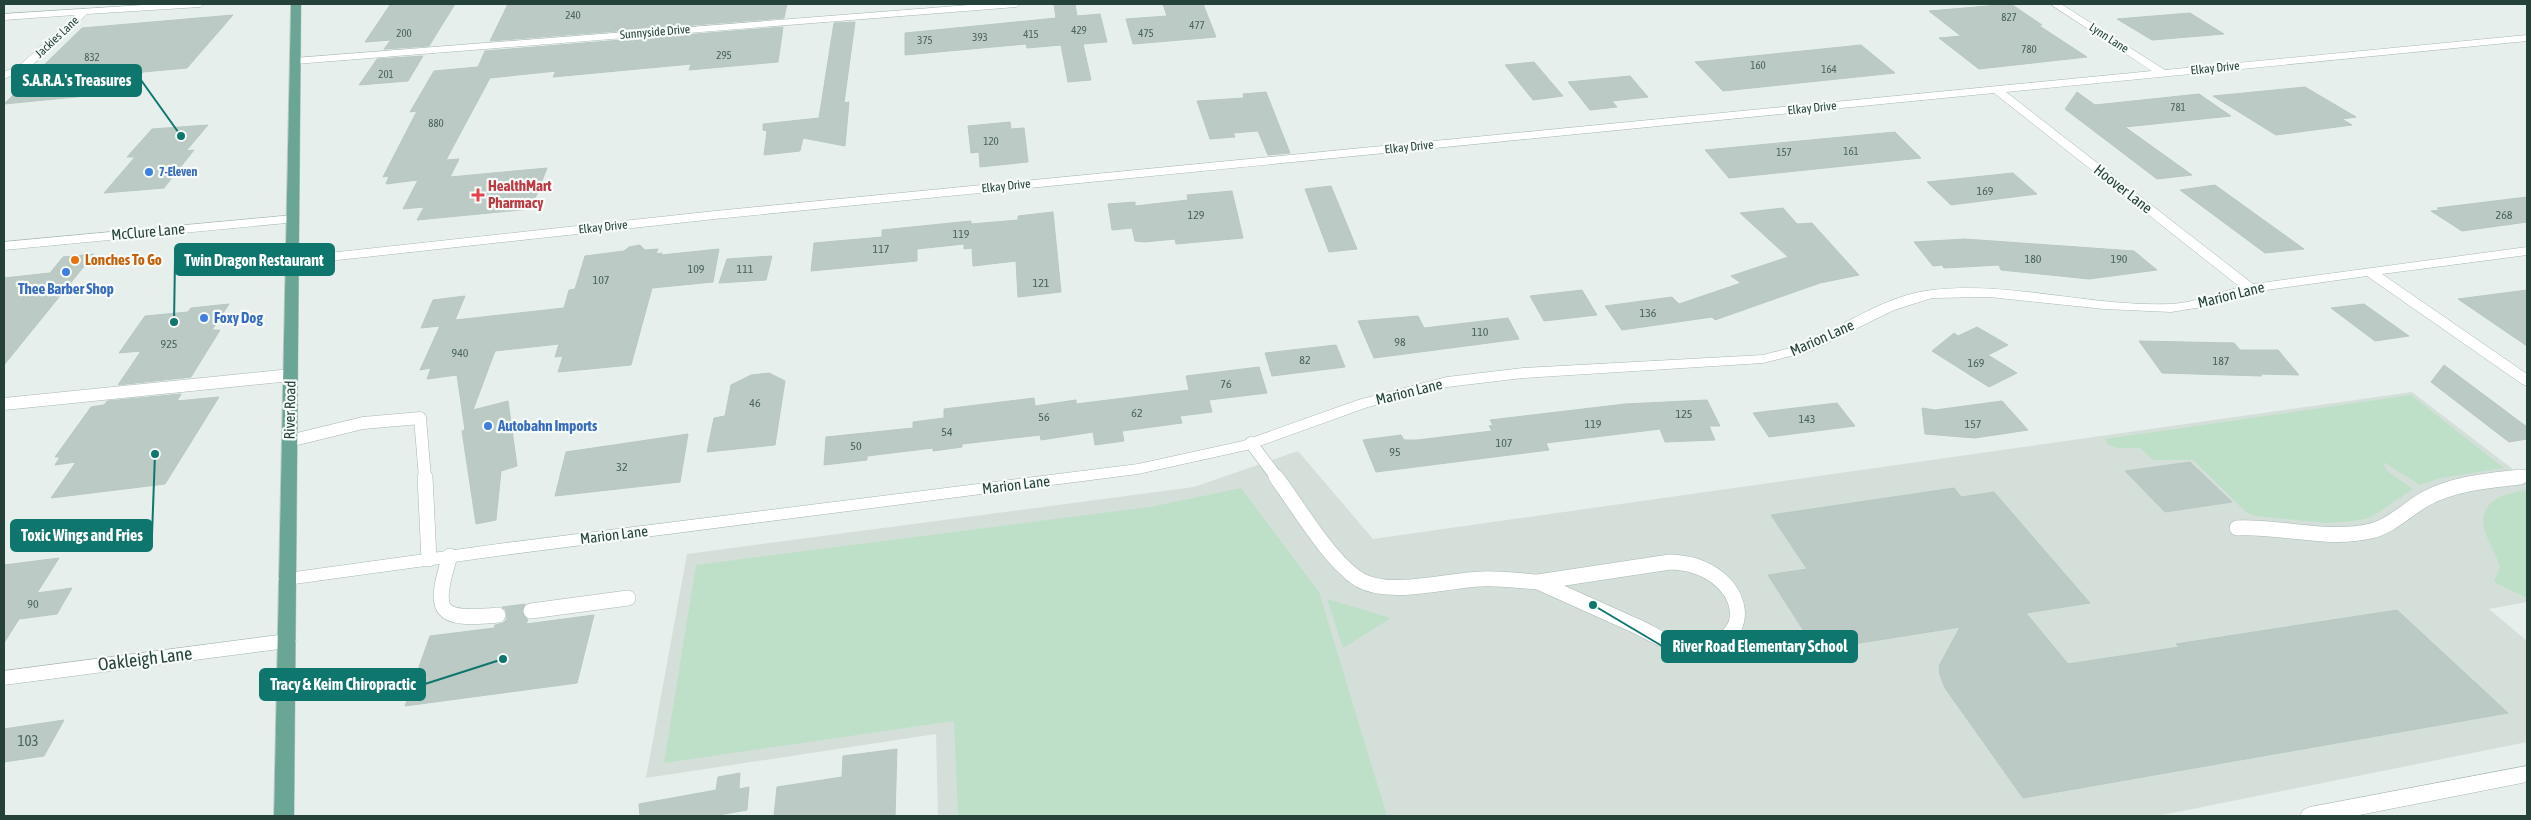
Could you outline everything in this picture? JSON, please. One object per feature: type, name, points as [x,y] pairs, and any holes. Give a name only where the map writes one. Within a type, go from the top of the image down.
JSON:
[{"type":"main road","name":"River Road","points":[[284,816],[296,4]]},
{"type":"street","points":[[4,18],[200,4]]},
{"type":"street","name":"Sunnyside Drive","points":[[295,61],[1016,4]]},
{"type":"street","name":"Lynn Lane","points":[[2055,4],[2162,73]]},
{"type":"street","name":"Jackies Lane","points":[[4,76],[25,66],[84,12]]},
{"type":"street","name":"Elkay Drive","points":[[292,261],[714,215],[2527,38]]},
{"type":"street","name":"Hoover Lane","points":[[1995,90],[2250,288]]},
{"type":"street","name":"McClure Lane","points":[[4,246],[292,220]]},
{"type":"street","name":"Marion Lane","points":[[288,579],[450,556],[1138,469],[1250,443],[1363,403],[1447,382],[1523,373],[1737,362],[1773,357],[1806,348],[1889,307],[1932,294],[1989,293],[2104,305],[2171,308],[2196,304],[2250,288],[2527,251]]},
{"type":"street","points":[[2370,272],[2527,381]]},
{"type":"street","name":"Oakleigh Lane","points":[[4,678],[287,641]]},
{"type":"street","points":[[2310,816],[2527,774]]},
{"type":"lane","points":[[4,404],[290,375]]},
{"type":"lane","points":[[289,441],[363,423],[420,418],[429,559]]},
{"type":"lane","points":[[1250,443],[1339,562],[1361,580],[1379,586],[1398,587],[1482,579],[1538,582],[1657,563],[1684,563],[1700,567],[1715,575],[1727,585],[1735,596],[1738,620],[1734,632],[1724,640],[1702,646],[1681,644],[1538,582]]},
{"type":"lane","points":[[2237,528],[2263,526],[2347,534],[2371,531],[2439,493],[2466,485],[2527,476]]},
{"type":"lane","points":[[450,556],[439,588],[439,599],[443,610],[453,617],[461,619],[498,615]]},
{"type":"lane","points":[[531,611],[628,598]]},
{"type":"shaded area","points":[[2412,392],[2527,480],[2527,602],[2489,609],[2527,641],[2527,742],[2157,816],[938,816],[936,734],[646,778],[687,554],[1194,487],[1298,451],[1373,539]]},
{"type":"green space","points":[[2411,395],[2504,468],[2441,478],[2420,485],[2383,462],[2386,470],[2413,489],[2370,518],[2326,523],[2255,516],[2246,512],[2193,460],[2153,460],[2140,448],[2117,448],[2107,444],[2105,439]]},
{"type":"green space","points":[[1241,488],[1319,592],[1387,816],[958,816],[954,721],[664,763],[696,565],[1150,507]]},
{"type":"green space","points":[[2527,490],[2527,598],[2494,582],[2500,567],[2487,537],[2484,516],[2486,509],[2499,498],[2507,494]]},
{"type":"green space","points":[[1327,599],[1391,618],[1343,648]]},
{"type":"building","points":[[455,4],[429,46],[384,49],[391,40],[365,42],[390,5]]},
{"type":"building","points":[[508,4],[787,4],[784,18],[490,41]]},
{"type":"building","points":[[1054,4],[1075,4],[1077,16],[1100,14],[1107,42],[1083,44],[1091,80],[1068,82],[1061,45],[1027,48],[1026,44],[905,55],[905,33],[1056,18]]},
{"type":"building","points":[[1163,4],[1203,4],[1216,37],[1133,44],[1126,19],[1167,16]]},
{"type":"building","points":[[2011,4],[2042,25],[2038,25],[2087,57],[1979,69],[1939,38],[1961,36],[1929,11]]},
{"type":"building","points":[[2190,13],[2224,34],[2152,40],[2117,19]]},
{"type":"building","points":[[233,15],[187,68],[143,72],[127,92],[4,104],[82,28]]},
{"type":"building","points":[[855,22],[844,103],[849,102],[845,146],[803,138],[800,151],[764,155],[767,131],[763,130],[763,124],[819,118],[834,23]]},
{"type":"building","points":[[783,27],[778,62],[689,70],[691,64],[553,77],[556,71],[490,78],[446,160],[459,159],[450,177],[547,168],[531,209],[417,220],[424,207],[403,209],[418,180],[386,184],[389,176],[383,177],[417,111],[410,112],[434,71],[478,67],[485,51]]},
{"type":"building","points":[[1861,45],[1895,73],[1723,91],[1695,62]]},
{"type":"building","points":[[423,56],[408,81],[359,85],[377,59]]},
{"type":"building","points":[[1534,62],[1563,96],[1533,100],[1505,65]]},
{"type":"building","points":[[1630,76],[1648,97],[1612,101],[1617,107],[1590,110],[1568,82]]},
{"type":"building","points":[[2305,87],[2356,117],[2342,119],[2352,125],[2276,135],[2213,96]]},
{"type":"building","points":[[1266,92],[1290,153],[1268,155],[1258,131],[1233,133],[1235,137],[1210,139],[1197,101],[1244,98],[1243,94]]},
{"type":"building","points":[[2077,92],[2095,105],[2199,94],[2231,116],[2125,127],[2192,175],[2157,179],[2065,109]]},
{"type":"building","points":[[1010,122],[1011,129],[1024,128],[1028,162],[980,167],[979,152],[971,153],[968,126]]},
{"type":"building","points":[[208,125],[186,151],[194,150],[164,188],[104,193],[135,157],[127,157],[152,129]]},
{"type":"building","points":[[1895,132],[1921,158],[1729,178],[1705,150]]},
{"type":"building","points":[[2013,173],[2037,194],[1951,205],[1927,182]]},
{"type":"building","points":[[2215,185],[2304,249],[2265,253],[2180,190]]},
{"type":"building","points":[[1331,186],[1357,249],[1329,252],[1305,189]]},
{"type":"building","points":[[1232,191],[1243,238],[1176,244],[1175,239],[1135,241],[1132,228],[1112,230],[1108,204],[1135,202],[1135,206],[1188,200],[1187,195]]},
{"type":"building","points":[[2527,197],[2527,222],[2462,231],[2431,211],[2440,210],[2437,208]]},
{"type":"building","points":[[1783,208],[1797,224],[1812,223],[1859,275],[1820,283],[1715,320],[1712,317],[1622,330],[1605,306],[1672,297],[1679,304],[1741,283],[1731,276],[1788,257],[1740,213]]},
{"type":"building","points":[[1053,212],[1061,292],[1018,297],[1016,261],[973,266],[972,248],[964,249],[964,244],[917,249],[917,261],[811,271],[814,243],[882,237],[882,230],[971,221],[971,224],[1018,220],[1018,216]]},
{"type":"building","points":[[1965,239],[2134,251],[2157,270],[2089,279],[2001,270],[1999,265],[1944,268],[1942,265],[1933,266],[1914,242]]},
{"type":"building","points":[[640,245],[645,250],[658,249],[656,254],[662,253],[661,255],[719,249],[713,282],[652,288],[631,365],[558,372],[563,356],[555,357],[559,344],[495,351],[473,410],[508,401],[517,466],[501,471],[496,520],[476,524],[462,431],[465,430],[457,375],[427,379],[431,368],[420,370],[440,326],[421,328],[433,300],[465,296],[455,320],[564,308],[569,290],[575,289],[585,256],[624,251],[629,247]]},
{"type":"building","points":[[94,254],[4,365],[4,278],[50,273],[63,257]]},
{"type":"building","points":[[772,256],[766,280],[719,283],[727,259]]},
{"type":"building","points":[[1582,290],[1597,315],[1544,321],[1530,296]]},
{"type":"building","points":[[2527,290],[2527,346],[2458,299]]},
{"type":"building","points":[[229,304],[212,330],[220,330],[191,377],[118,385],[141,351],[119,353],[145,316],[188,312],[191,308]]},
{"type":"building","points":[[2364,304],[2409,336],[2375,341],[2331,308]]},
{"type":"building","points":[[1418,316],[1424,328],[1508,318],[1519,339],[1374,358],[1358,321]]},
{"type":"building","points":[[1977,327],[2008,345],[1988,355],[2017,373],[1989,387],[1932,351],[1954,333],[1958,336]]},
{"type":"building","points":[[2139,341],[2234,343],[2240,350],[2278,350],[2299,375],[2260,374],[2262,376],[2162,373]]},
{"type":"building","points":[[1336,345],[1345,367],[1272,376],[1265,353]]},
{"type":"building","points":[[2444,365],[2527,427],[2527,439],[2509,442],[2431,382]]},
{"type":"building","points":[[1259,367],[1267,393],[1209,400],[1212,412],[1180,416],[1182,423],[1122,431],[1124,441],[1095,445],[1093,432],[1041,440],[1040,435],[962,444],[962,447],[933,451],[933,448],[867,456],[867,460],[824,465],[826,437],[913,428],[913,422],[944,418],[944,409],[1034,398],[1035,406],[1076,400],[1076,404],[1189,390],[1186,376]]},
{"type":"building","points":[[769,373],[785,381],[775,445],[707,452],[714,418],[725,416],[731,385],[751,375]]},
{"type":"building","points":[[181,394],[177,401],[219,397],[165,484],[51,498],[76,462],[55,465],[60,457],[55,457],[91,407],[104,405],[107,401]]},
{"type":"building","points":[[1707,400],[1720,426],[1709,426],[1715,440],[1665,442],[1660,429],[1546,443],[1549,450],[1376,472],[1363,440],[1401,435],[1404,440],[1417,440],[1492,431],[1489,426],[1493,425],[1490,420],[1625,404]]},
{"type":"building","points":[[2002,401],[2028,430],[1975,438],[1925,434],[1922,408],[1935,410]]},
{"type":"building","points":[[1837,403],[1855,426],[1769,437],[1753,413]]},
{"type":"building","points":[[688,434],[680,482],[555,496],[566,452]]},
{"type":"building","points":[[2190,462],[2232,502],[2165,512],[2125,471]]},
{"type":"building","points":[[1954,488],[1961,497],[1994,492],[2090,603],[2026,613],[2068,664],[2179,647],[2176,644],[2397,610],[2508,713],[2023,798],[1945,688],[1940,675],[1939,666],[1960,627],[1816,650],[1768,575],[1807,569],[1771,515]]},
{"type":"building","points":[[59,558],[37,593],[72,588],[57,614],[19,619],[4,643],[4,565]]},
{"type":"building","points":[[525,604],[522,612],[528,620],[526,624],[594,615],[577,683],[405,706],[430,636],[494,628],[495,625],[503,623],[507,619],[506,610],[502,607]]},
{"type":"building","points":[[64,720],[44,756],[4,762],[4,729]]},
{"type":"building","points":[[897,749],[895,816],[774,816],[777,787],[842,777],[843,756]]},
{"type":"building","points":[[740,773],[739,789],[749,787],[747,810],[713,816],[640,816],[639,804],[716,790],[718,777]]},
{"type":"place","name":"S.A.R.A.'s Treasures","points":[[181,136]]},
{"type":"place","name":"7-Eleven","points":[[149,172]]},
{"type":"place","name":"HealthMart Pharmacy","points":[[478,195]]},
{"type":"place","name":"Lonches To Go","points":[[75,260]]},
{"type":"place","name":"Thee Barber Shop","points":[[66,272]]},
{"type":"place","name":"Foxy Dog","points":[[204,318]]},
{"type":"place","name":"Twin Dragon Restaurant","points":[[174,322]]},
{"type":"place","name":"Autobahn Imports","points":[[488,426]]},
{"type":"place","name":"Toxic Wings and Fries","points":[[155,454]]},
{"type":"place","name":"River Road Elementary School","points":[[1593,605]]},
{"type":"place","name":"Tracy & Keim Chiropractic","points":[[503,659]]}]
